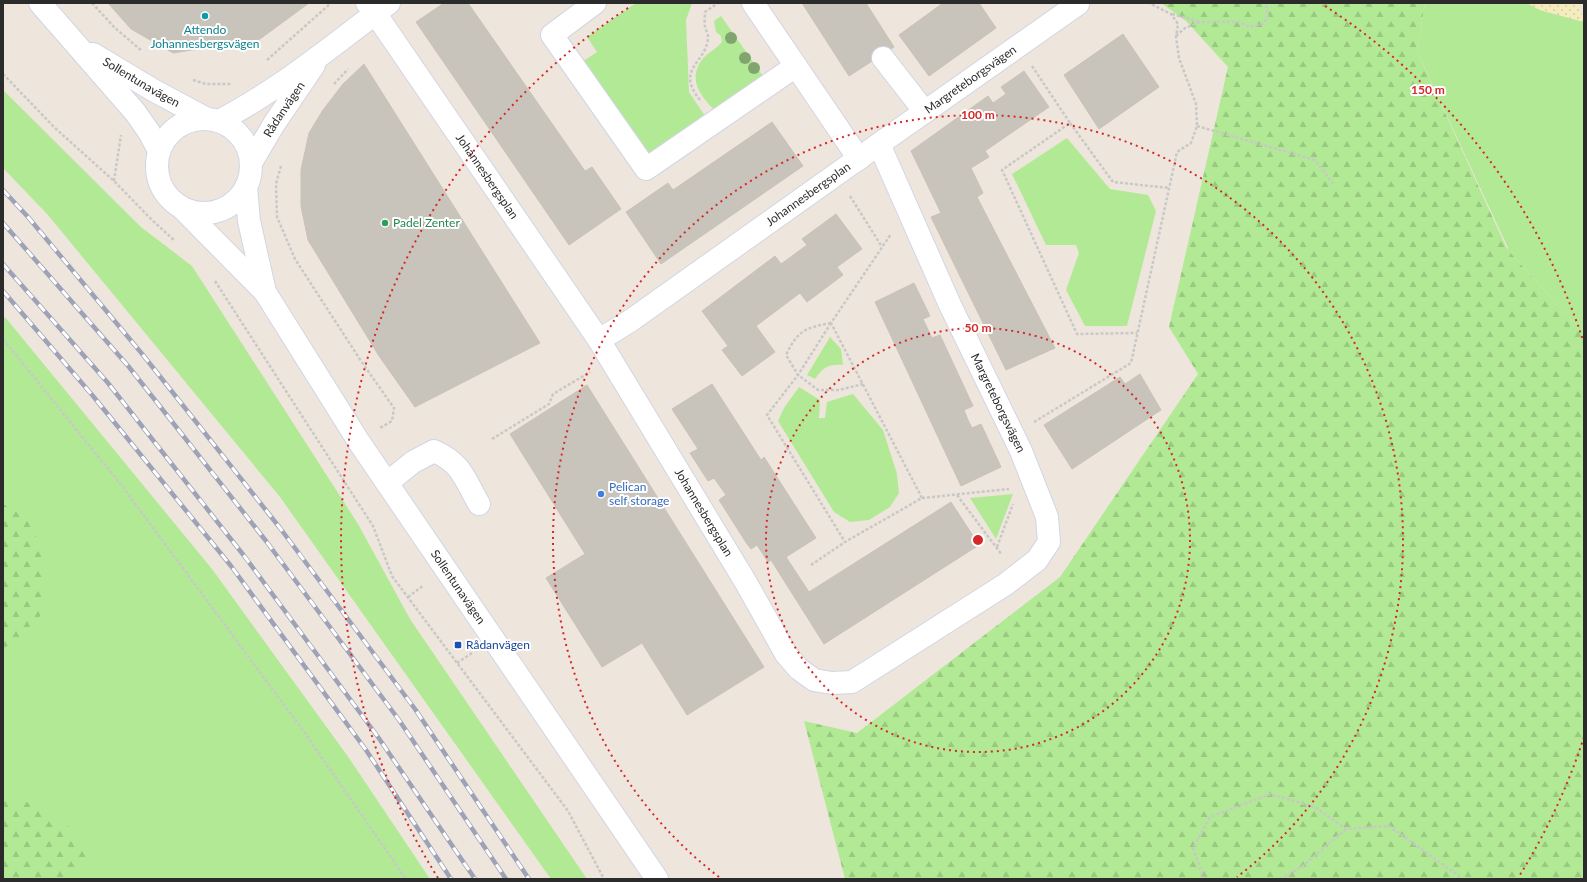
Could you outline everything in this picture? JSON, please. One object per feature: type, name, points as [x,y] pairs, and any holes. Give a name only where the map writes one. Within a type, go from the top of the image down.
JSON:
[{"type":"street","name":"Sollentunavägen","points":[[40,3],[135,112],[149,132],[159,151]]},
{"type":"street","points":[[595,3],[552,35],[646,169],[796,66]]},
{"type":"street","points":[[753,3],[859,159]]},
{"type":"street","name":"Margreteborgsvägen","points":[[814,680],[832,683],[852,682],[1017,576],[1038,560],[1049,542],[1047,517],[1028,488],[1013,434],[950,305],[880,144],[1078,4]]},
{"type":"street","name":"Rådanvägen","points":[[213,120],[236,112],[320,56],[377,6]]},
{"type":"street","name":"Johannesbergsplan","points":[[377,6],[599,340],[745,581],[786,654],[799,669],[814,680]]},
{"type":"street","name":"Sollentunavägen","points":[[77,44],[153,90],[213,120]]},
{"type":"street","name":"Rådanvägen","points":[[251,163],[274,124],[320,56]]},
{"type":"street","points":[[883,58],[925,112]]},
{"type":"street","points":[[213,120],[236,132],[247,148],[251,163],[246,186],[237,200],[222,210],[205,213],[182,207],[169,197],[158,177],[157,160],[159,151],[166,137],[179,126],[191,121],[213,120]]},
{"type":"street","name":"Johannesbergsplan","points":[[599,340],[630,321],[880,144]]},
{"type":"street","name":"Sollentunavägen","points":[[246,186],[249,221],[265,292]]},
{"type":"street","name":"Sollentunavägen","points":[[182,207],[265,292],[359,442],[657,879]]},
{"type":"street","points":[[387,483],[413,462],[434,452],[447,457],[463,473],[479,504]]},
{"type":"path","points":[[92,3],[115,28],[144,53]]},
{"type":"path","points":[[261,64],[331,3]]},
{"type":"path","points":[[717,121],[694,92],[690,75],[695,64],[706,48],[708,38],[705,26],[705,12],[718,3]]},
{"type":"path","points":[[1148,3],[1171,14],[1200,22],[1239,22],[1250,27],[1264,23],[1268,16],[1265,3]]},
{"type":"path","points":[[1013,434],[1131,362],[1177,152],[1191,142],[1197,126],[1196,104],[1179,58],[1176,37],[1178,24],[1171,14]]},
{"type":"path","points":[[1176,37],[1185,28],[1200,22]]},
{"type":"path","points":[[1018,46],[1070,123],[1113,182],[1170,188]]},
{"type":"path","points":[[332,86],[352,64]]},
{"type":"path","points":[[3,74],[55,128],[114,181],[152,220],[180,245]]},
{"type":"path","points":[[192,80],[206,84],[231,84],[238,81]]},
{"type":"path","points":[[114,181],[119,139],[127,122],[135,112]]},
{"type":"path","points":[[1070,123],[1002,170],[1077,334],[1137,333]]},
{"type":"path","points":[[1197,126],[1315,160],[1334,185]]},
{"type":"path","points":[[836,175],[882,247]]},
{"type":"path","points":[[845,542],[767,415],[798,375],[831,323],[908,209]]},
{"type":"path","points":[[212,276],[373,526],[392,576],[568,811],[604,879]]},
{"type":"path","points":[[305,276],[394,408],[392,421]]},
{"type":"path","points":[[831,323],[809,328],[794,339],[786,354],[798,375],[818,390],[839,390],[863,384]]},
{"type":"path","points":[[831,323],[922,498]]},
{"type":"path","points":[[3,338],[122,486],[302,729],[406,879]]},
{"type":"path","points":[[492,439],[549,404],[553,394],[611,360]]},
{"type":"path","points":[[811,565],[845,542],[922,498],[1028,488]]},
{"type":"path","points":[[997,547],[1028,488]]},
{"type":"path","points":[[956,494],[997,547],[1017,576]]},
{"type":"path","points":[[408,597],[424,585]]},
{"type":"path","points":[[457,663],[472,653]]},
{"type":"path","points":[[1204,879],[1193,848],[1210,817],[1270,794],[1315,807],[1346,829]]},
{"type":"path","points":[[1280,879],[1303,866],[1346,829],[1389,826],[1463,879]]},
{"type":"green space","points":[[636,3],[692,3],[686,20],[689,92],[707,119],[647,161],[579,64],[597,52],[587,37]]},
{"type":"green space","points":[[1161,3],[1425,3],[1417,51],[1507,249],[1584,334],[1584,879],[845,879],[804,721],[857,733],[1060,577],[1198,374],[1169,327],[1228,67],[1186,21]]},
{"type":"green space","points":[[1425,3],[1527,3],[1540,10],[1584,22],[1584,334],[1507,249],[1508,248],[1417,51]]},
{"type":"green space","points":[[721,16],[765,79],[717,113],[698,90],[696,76],[697,69],[701,61],[722,42],[721,36],[716,32],[714,21]]},
{"type":"green space","points":[[3,90],[141,227],[192,266],[358,524],[410,619],[587,879],[551,879],[280,497],[48,215],[3,168]]},
{"type":"green space","points":[[1067,138],[1110,189],[1148,195],[1156,211],[1127,326],[1085,326],[1066,290],[1079,253],[1076,245],[1046,245],[1012,174]]},
{"type":"green space","points":[[5,317],[212,569],[349,758],[430,879],[3,879],[3,319]]},
{"type":"green space","points":[[830,337],[841,349],[843,365],[833,365],[826,368],[815,379],[807,375]]},
{"type":"green space","points":[[799,387],[820,400],[819,418],[825,418],[827,402],[853,394],[883,430],[897,474],[899,493],[890,507],[869,520],[850,522],[834,512],[778,421],[784,408]]},
{"type":"green space","points":[[1013,494],[996,539],[970,498]]},
{"type":"green space","points":[[3,504],[29,520],[39,544],[47,575],[40,616],[17,639],[3,649]]},
{"type":"green space","points":[[3,795],[21,799],[51,814],[74,830],[87,852],[85,864],[61,879],[3,879]]},
{"type":"sand","points":[[1527,3],[1578,3],[1584,22],[1540,10]]},
{"type":"building","name":"Attendo Johannesbergsvägen","points":[[108,3],[309,3],[260,39],[173,53],[131,29]]},
{"type":"building","points":[[444,3],[468,3],[585,171],[592,167],[621,209],[569,245],[416,22]]},
{"type":"building","points":[[802,3],[866,3],[894,47],[849,76]]},
{"type":"building","points":[[943,3],[979,3],[996,28],[929,76],[899,35]]},
{"type":"building","points":[[1123,34],[1159,87],[1099,129],[1064,75]]},
{"type":"building","name":"Padel Zenter","points":[[364,64],[540,343],[415,407],[379,356],[308,240],[301,206],[301,170],[309,133],[323,110],[343,84]]},
{"type":"building","points":[[1024,71],[1049,107],[985,151],[989,157],[971,168],[983,193],[977,197],[1055,348],[1006,370],[931,217],[941,213],[911,151],[988,96],[993,103],[1006,94],[1001,87]]},
{"type":"building","points":[[772,122],[803,166],[661,264],[626,212],[668,183],[673,190]]},
{"type":"building","points":[[836,214],[862,249],[837,267],[843,275],[807,302],[800,293],[756,326],[775,352],[742,376],[722,350],[728,346],[702,311],[775,256],[781,264],[807,245],[802,239]]},
{"type":"building","points":[[914,283],[930,316],[923,319],[932,338],[940,335],[973,406],[964,410],[968,420],[972,428],[981,424],[1001,467],[961,486],[875,302]]},
{"type":"building","points":[[1140,374],[1161,410],[1072,469],[1044,425],[1120,377],[1125,384]]},
{"type":"building","points":[[712,384],[761,460],[764,457],[816,538],[786,557],[809,592],[951,502],[979,545],[824,644],[771,560],[768,562],[757,545],[751,549],[747,544],[719,500],[726,495],[714,478],[708,481],[690,453],[698,449],[672,409]]},
{"type":"building","name":"Pelican self storage","points":[[587,385],[764,667],[687,715],[642,643],[602,667],[546,578],[585,554],[510,434]]},
{"type":"railway","points":[[3,190],[28,217],[143,355],[280,528],[415,709],[529,879]]},
{"type":"railway","points":[[3,223],[129,367],[266,541],[399,720],[506,879]]},
{"type":"railway","points":[[3,264],[108,383],[245,557],[378,737],[475,879]]},
{"type":"railway","points":[[3,291],[93,396],[231,566],[366,750],[451,879]]},
{"type":"place","name":"Attendo Johannesbergsvägen","points":[[205,16]]},
{"type":"place","name":"Padel Zenter","points":[[385,223]]},
{"type":"place","name":"Pelican self storage","points":[[601,494]]},
{"type":"place","name":"Rådanvägen","points":[[458,645]]}]
